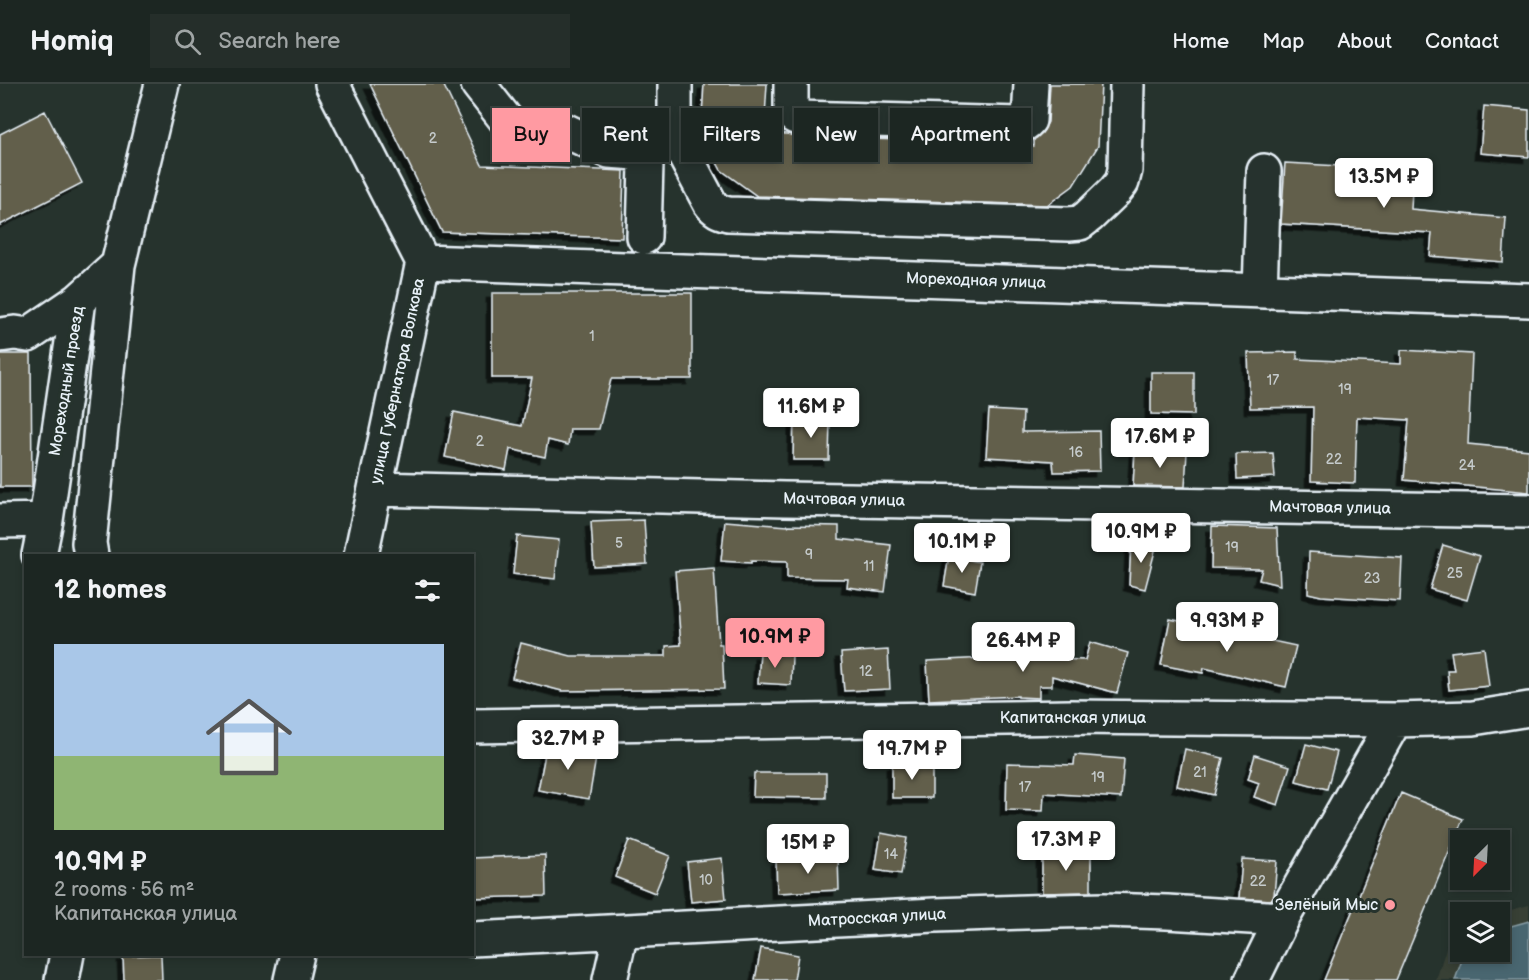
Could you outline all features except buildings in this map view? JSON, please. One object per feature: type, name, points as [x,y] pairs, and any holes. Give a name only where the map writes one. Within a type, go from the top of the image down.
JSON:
[{"type":"street","points":[[91,554],[89,543],[118,265],[162,84]]},
{"type":"street","name":"улица Губернатора Волкова","points":[[332,84],[423,262],[361,554]]},
{"type":"street","points":[[478,84],[513,126],[521,129],[564,130],[609,151],[642,154],[646,163],[644,237]]},
{"type":"street","points":[[675,84],[674,125],[678,143],[710,203],[721,212],[1069,224],[1080,223],[1089,216],[1122,182],[1125,170],[1127,84]]},
{"type":"street","points":[[791,84],[790,110],[795,117],[1020,124],[1029,120],[1030,84]]},
{"type":"street","points":[[1260,291],[1264,171]]},
{"type":"street","name":"Мореходная улица","points":[[423,262],[1529,300]]},
{"type":"street","name":"Мореходный проезд","points":[[39,554],[78,301],[118,265]]},
{"type":"street","points":[[0,335],[28,334],[78,301]]},
{"type":"street","name":"Мачтовая улица","points":[[375,489],[785,499],[1529,511]]},
{"type":"street","points":[[0,521],[46,520]]},
{"type":"street","name":"Капитанская улица","points":[[474,726],[1070,717],[1395,720],[1473,718],[1529,709]]},
{"type":"street","points":[[1252,980],[1282,919],[1395,720]]},
{"type":"street","name":"Матросская улица","points":[[474,939],[935,915],[1058,911],[1104,910],[1282,919]]},
{"type":"street","points":[[610,980],[621,932]]},
{"type":"street","points":[[62,980],[68,956]]},
{"type":"street","points":[[291,980],[297,956]]},
{"type":"shaded area","points":[[1529,905],[1529,980],[1436,980],[1450,936],[1450,962],[1510,962],[1510,910]]},
{"type":"water","points":[[1529,921],[1529,980],[1455,980],[1461,962],[1510,962],[1510,926]]},
{"type":"place","name":"Зелёный Мыс","points":[[1390,905]]}]
